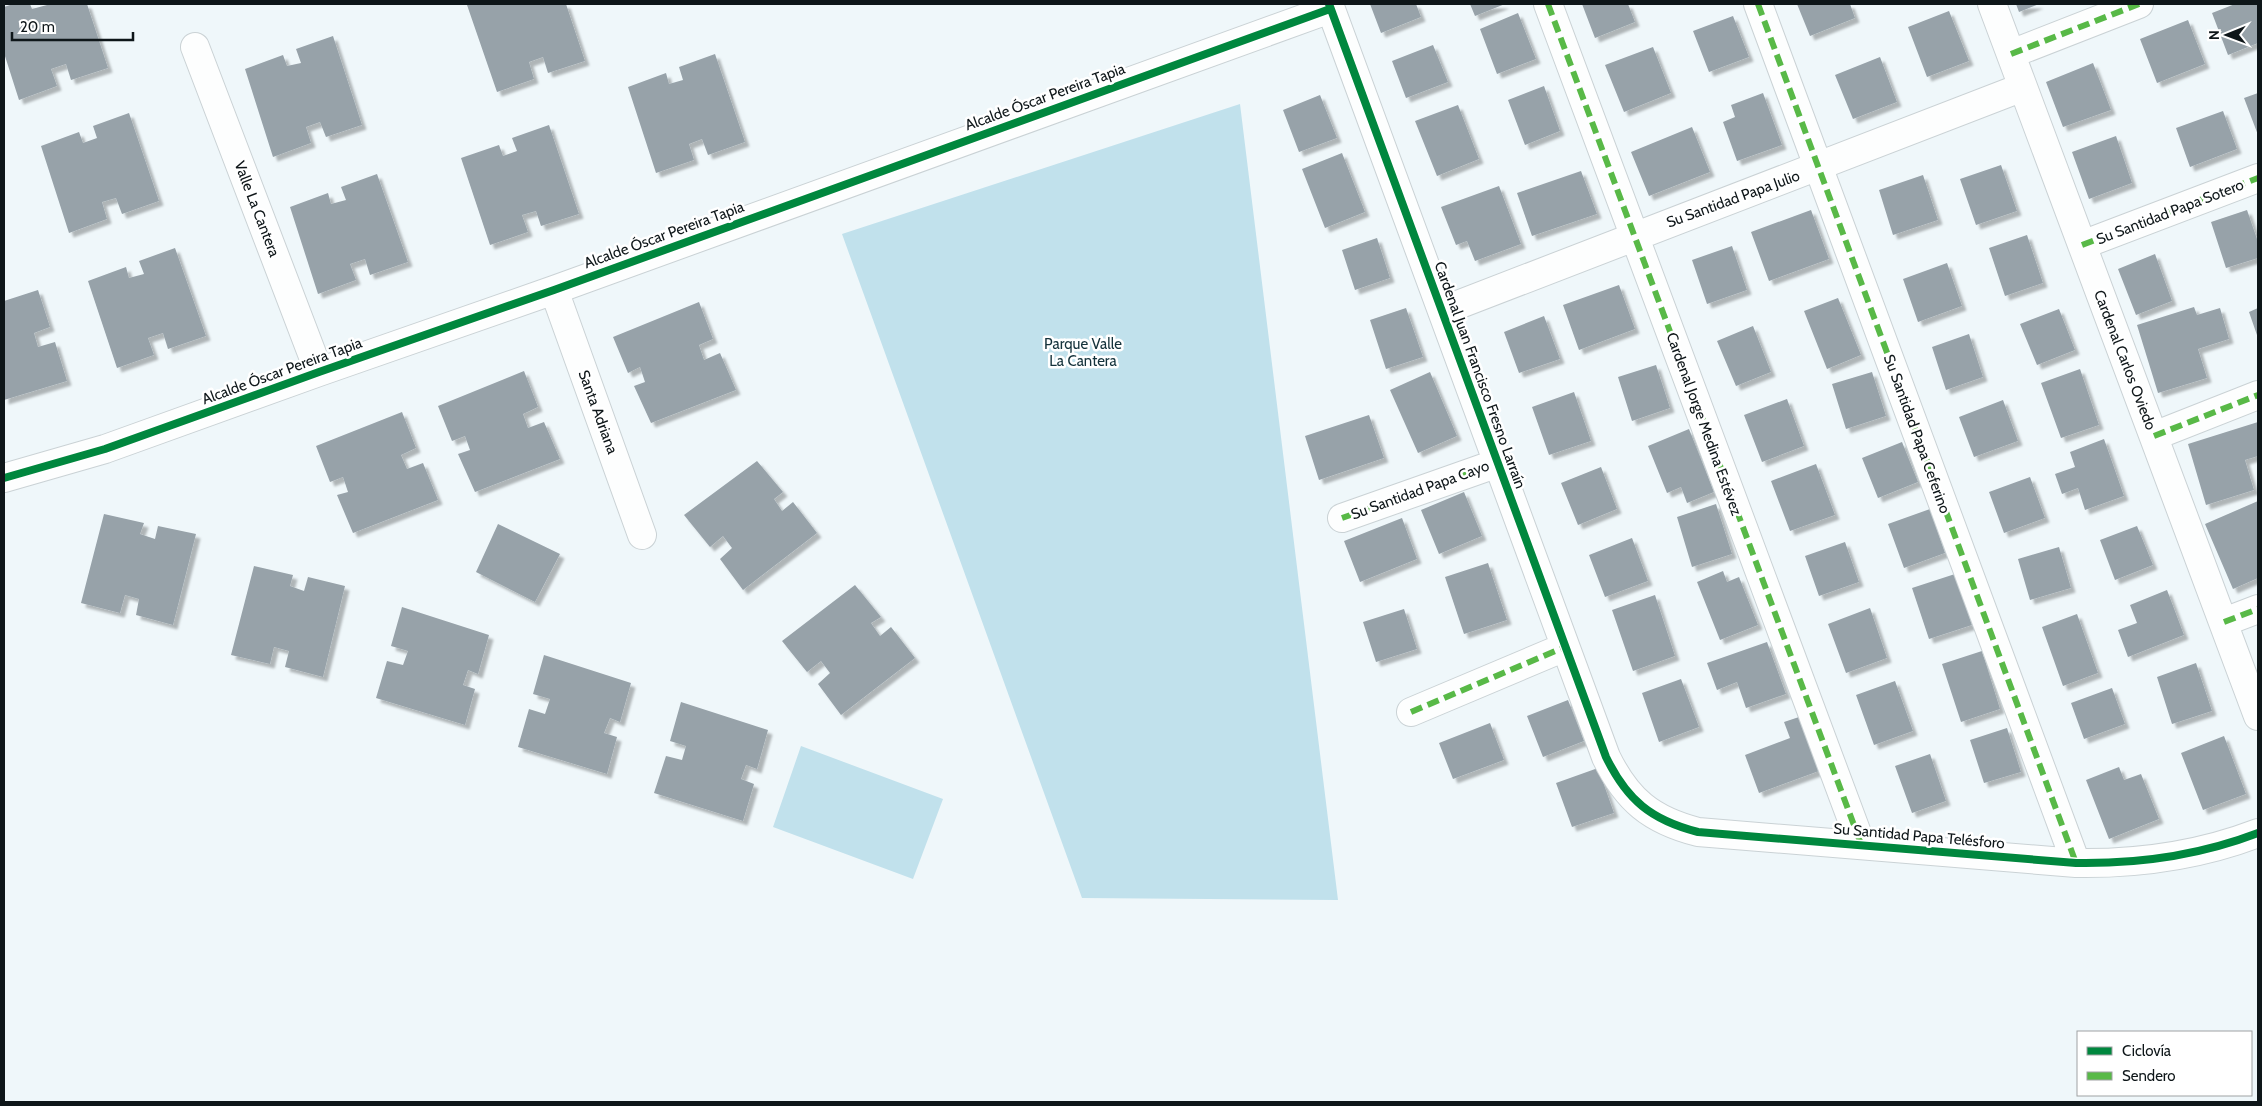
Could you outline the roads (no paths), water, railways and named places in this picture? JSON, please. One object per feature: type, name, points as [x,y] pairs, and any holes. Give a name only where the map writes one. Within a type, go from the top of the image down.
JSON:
[{"type":"street","name":"Cardenal Jorge Medina Estévez","points":[[1548,4],[1860,844]]},
{"type":"street","name":"Su Santidad Papa Ceferino","points":[[1758,4],[2076,863]]},
{"type":"street","name":"Cardenal Carlos Oviedo","points":[[1992,4],[2258,716]]},
{"type":"street","points":[[2011,54],[2139,4]]},
{"type":"street","name":"Alcalde Óscar Pereira Tapia","points":[[4,478],[105,449],[554,290],[1329,6]]},
{"type":"street","name":"Cardenal Juan Francisco Fresno Larraín","points":[[1329,6],[1606,757]]},
{"type":"street","name":"Valle La Cantera","points":[[194,47],[319,372]]},
{"type":"street","name":"Su Santidad Papa Julio","points":[[1442,311],[2023,87]]},
{"type":"street","name":"Su Santidad Papa Sotero","points":[[2082,245],[2258,178]]},
{"type":"street","name":"Santa Adriana","points":[[554,290],[642,535]]},
{"type":"street","points":[[2154,436],[2258,395]]},
{"type":"street","name":"Su Santidad Papa Cayo","points":[[1342,518],[1498,463]]},
{"type":"street","points":[[2224,622],[2258,609]]},
{"type":"street","points":[[1411,712],[1566,647]]},
{"type":"street","name":"Su Santidad Papa Telésforo","points":[[1606,757],[1617,780],[1634,800],[1654,816],[1675,826],[1698,832],[2076,863],[2114,864],[2152,861],[2202,852],[2258,833]]},
{"type":"park label","name":"Parque Valle La Cantera","points":[[1083,352]]}]
